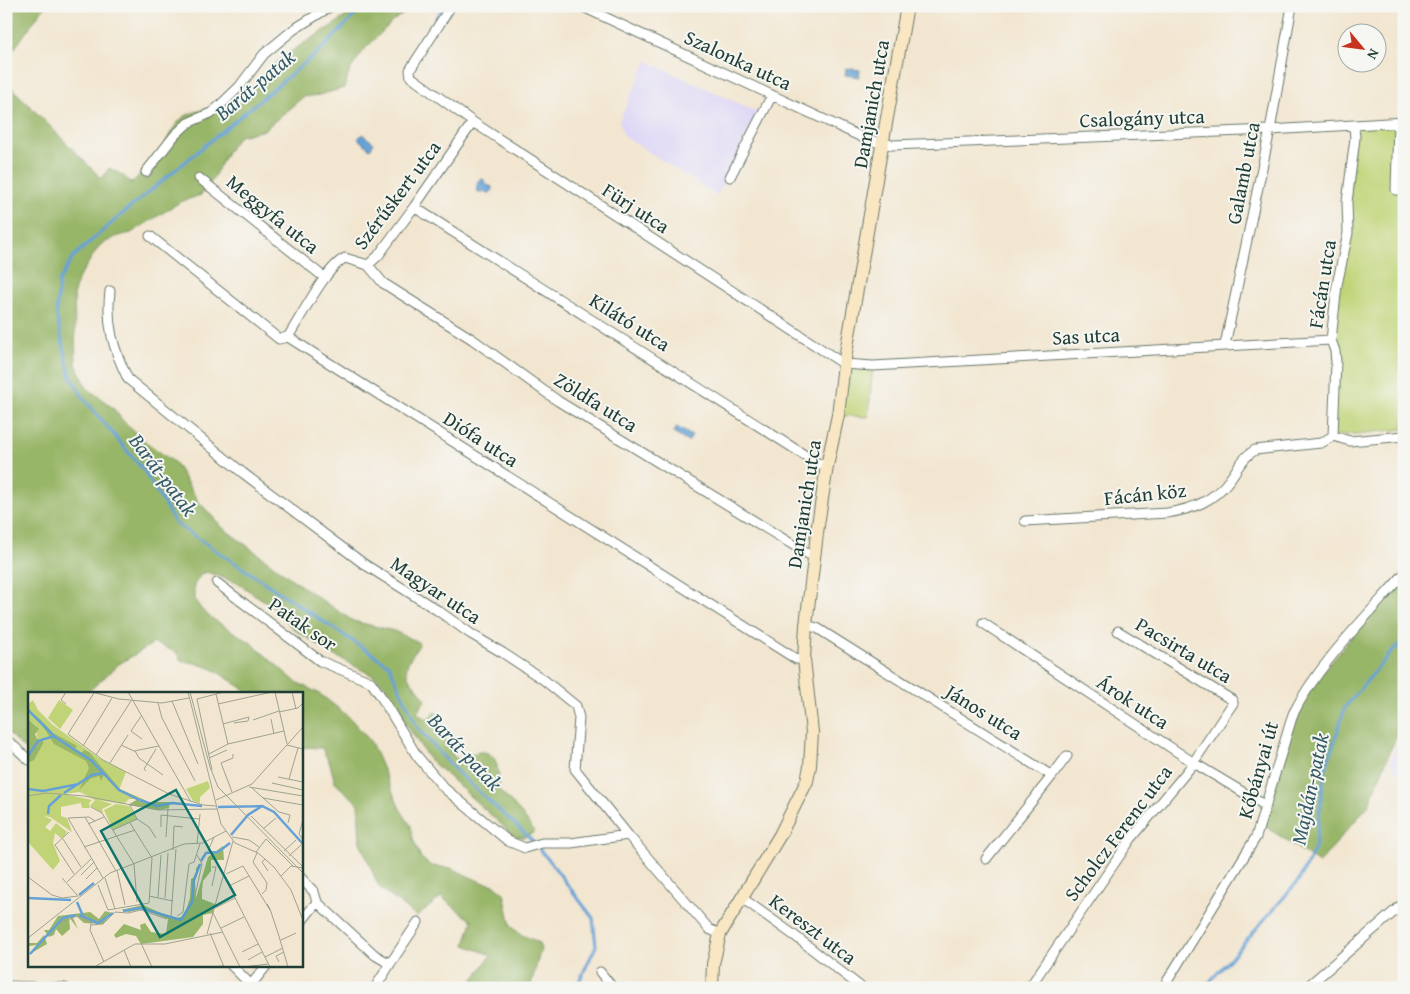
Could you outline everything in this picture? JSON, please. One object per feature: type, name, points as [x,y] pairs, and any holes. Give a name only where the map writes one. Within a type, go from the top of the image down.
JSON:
[{"type":"main road","name":"Damjanich utca","points":[[712,988],[714,964],[720,934],[780,835],[807,781],[812,751],[812,732],[804,659],[814,556],[827,466],[838,415],[844,364],[907,6]]},
{"type":"street","points":[[146,172],[175,135],[188,123],[213,112],[239,88],[264,54],[293,30],[331,6]]},
{"type":"street","name":"Fürj utca","points":[[451,6],[410,70],[411,77],[473,122],[844,364]]},
{"type":"street","name":"Szalonka utca","points":[[580,6],[868,140],[882,144]]},
{"type":"street","name":"Galamb utca","points":[[1225,346],[1270,130],[1292,6]]},
{"type":"street","points":[[730,176],[772,95]]},
{"type":"street","name":"Szérűskert utca","points":[[288,337],[325,278],[339,261],[345,258],[368,265],[378,256],[473,122]]},
{"type":"street","points":[[1401,122],[1396,190],[1404,190]]},
{"type":"street","name":"Csalogány utca","points":[[882,144],[1270,130],[1401,122]]},
{"type":"street","name":"Fácán utca","points":[[1333,436],[1336,362],[1331,340],[1337,285],[1348,233],[1347,202],[1355,138],[1354,126]]},
{"type":"street","name":"Meggyfa utca","points":[[199,178],[325,278]]},
{"type":"street","name":"Kilátó utca","points":[[414,207],[817,463],[827,466]]},
{"type":"street","name":"Diófa utca","points":[[150,236],[279,339],[288,337],[796,659],[804,659]]},
{"type":"street","name":"Zöldfa utca","points":[[368,265],[384,283],[472,339],[558,400],[745,517],[814,556]]},
{"type":"street","name":"Magyar utca","points":[[110,291],[108,310],[110,331],[118,360],[128,379],[243,474],[364,564],[544,680],[576,706],[579,718],[575,769],[628,835],[709,929],[720,934]]},
{"type":"street","name":"Sas utca","points":[[844,364],[873,366],[1331,340]]},
{"type":"street","points":[[1333,436],[1350,441],[1404,436]]},
{"type":"street","name":"Fácán köz","points":[[1025,520],[1167,513],[1185,510],[1201,504],[1214,496],[1229,480],[1248,454],[1255,450],[1321,442],[1333,436]]},
{"type":"street","name":"Kőbányai út","points":[[1163,988],[1256,837],[1290,722],[1301,698],[1338,650],[1404,574]]},
{"type":"street","name":"Patak sor","points":[[217,583],[320,661],[370,682],[417,756],[444,788],[508,841],[525,848],[542,843],[571,843],[628,835]]},
{"type":"street","name":"Árok utca","points":[[983,622],[1194,763],[1266,806]]},
{"type":"street","name":"János utca","points":[[806,625],[817,628],[1052,776]]},
{"type":"street","name":"Pacsirta utca","points":[[1118,631],[1232,700]]},
{"type":"street","name":"Scholcz Ferenc utca","points":[[1029,988],[1131,839],[1194,763],[1233,703],[1232,700]]},
{"type":"street","points":[[6,739],[28,759]]},
{"type":"street","points":[[986,859],[1067,756]]},
{"type":"street","points":[[302,879],[314,892],[317,902],[375,955],[390,964]]},
{"type":"street","name":"Kereszt utca","points":[[742,898],[862,988]]},
{"type":"street","points":[[302,921],[317,902]]},
{"type":"street","points":[[1306,988],[1404,902]]},
{"type":"street","points":[[375,988],[418,922]]},
{"type":"street","points":[[232,966],[252,986],[266,966]]},
{"type":"street","points":[[600,972],[614,988]]},
{"type":"street","points":[[6,986],[65,988]]},
{"type":"shaded area","points":[[647,61],[757,112],[717,196],[624,136],[619,121]]},
{"type":"shaded area","points":[[1404,725],[1404,780],[1390,763]]},
{"type":"green space","points":[[6,6],[45,6],[6,60]]},
{"type":"green space","points":[[358,6],[416,6],[394,20],[364,50],[350,70],[344,88],[303,97],[264,130],[239,136],[227,152],[209,186],[201,195],[180,202],[131,233],[118,236],[100,245],[79,277],[74,292],[76,364],[87,388],[113,408],[123,421],[143,440],[175,463],[198,501],[223,528],[304,588],[353,621],[394,631],[418,642],[419,645],[407,666],[408,676],[425,700],[417,713],[427,720],[433,713],[441,713],[444,718],[441,727],[454,757],[461,760],[477,752],[486,752],[495,759],[499,790],[521,813],[534,831],[533,833],[524,837],[515,837],[429,759],[403,719],[385,686],[377,678],[336,656],[293,629],[271,605],[237,583],[207,572],[201,574],[194,585],[194,598],[201,609],[211,618],[250,642],[296,682],[320,694],[349,717],[371,742],[400,809],[411,826],[413,839],[421,858],[431,866],[451,868],[481,882],[495,885],[504,893],[511,926],[520,934],[538,942],[541,949],[530,988],[468,988],[491,955],[465,945],[472,921],[441,897],[417,917],[379,887],[360,842],[358,803],[335,783],[330,764],[322,748],[302,747],[302,692],[248,692],[213,669],[182,661],[175,651],[154,643],[119,664],[88,692],[28,692],[28,746],[24,749],[6,731],[6,82],[102,179],[109,168],[121,174],[131,183],[144,169],[156,165],[170,135],[181,119],[200,110],[241,102],[246,99],[265,73],[279,60]]},
{"type":"green space","points":[[1404,125],[1404,429],[1333,436],[1337,285],[1348,233],[1354,126]]},
{"type":"green space","points":[[844,364],[873,366],[868,417],[838,415]]},
{"type":"green space","points":[[1404,574],[1404,717],[1368,806],[1319,863],[1261,823],[1301,698]]},
{"type":"water","points":[[846,68],[860,70],[859,77],[845,75]]},
{"type":"water","points":[[362,134],[374,143],[370,149],[358,139]]},
{"type":"water","points":[[480,179],[483,179],[488,186],[491,186],[493,190],[490,193],[478,192],[477,183]]},
{"type":"water","points":[[677,427],[692,436],[688,442],[673,433]]},
{"type":"waterway","name":"Barát-patak","points":[[364,6],[323,48],[74,256],[59,281],[56,314],[70,375],[84,399],[144,471],[176,524],[389,665],[417,727],[456,771],[531,839],[551,863],[593,918],[596,946],[576,988]]},
{"type":"waterway","points":[[409,61],[444,6]]},
{"type":"waterway","name":"Majdán-patak","points":[[1204,988],[1299,880],[1315,849],[1324,775],[1345,707],[1393,650],[1404,642]]}]
